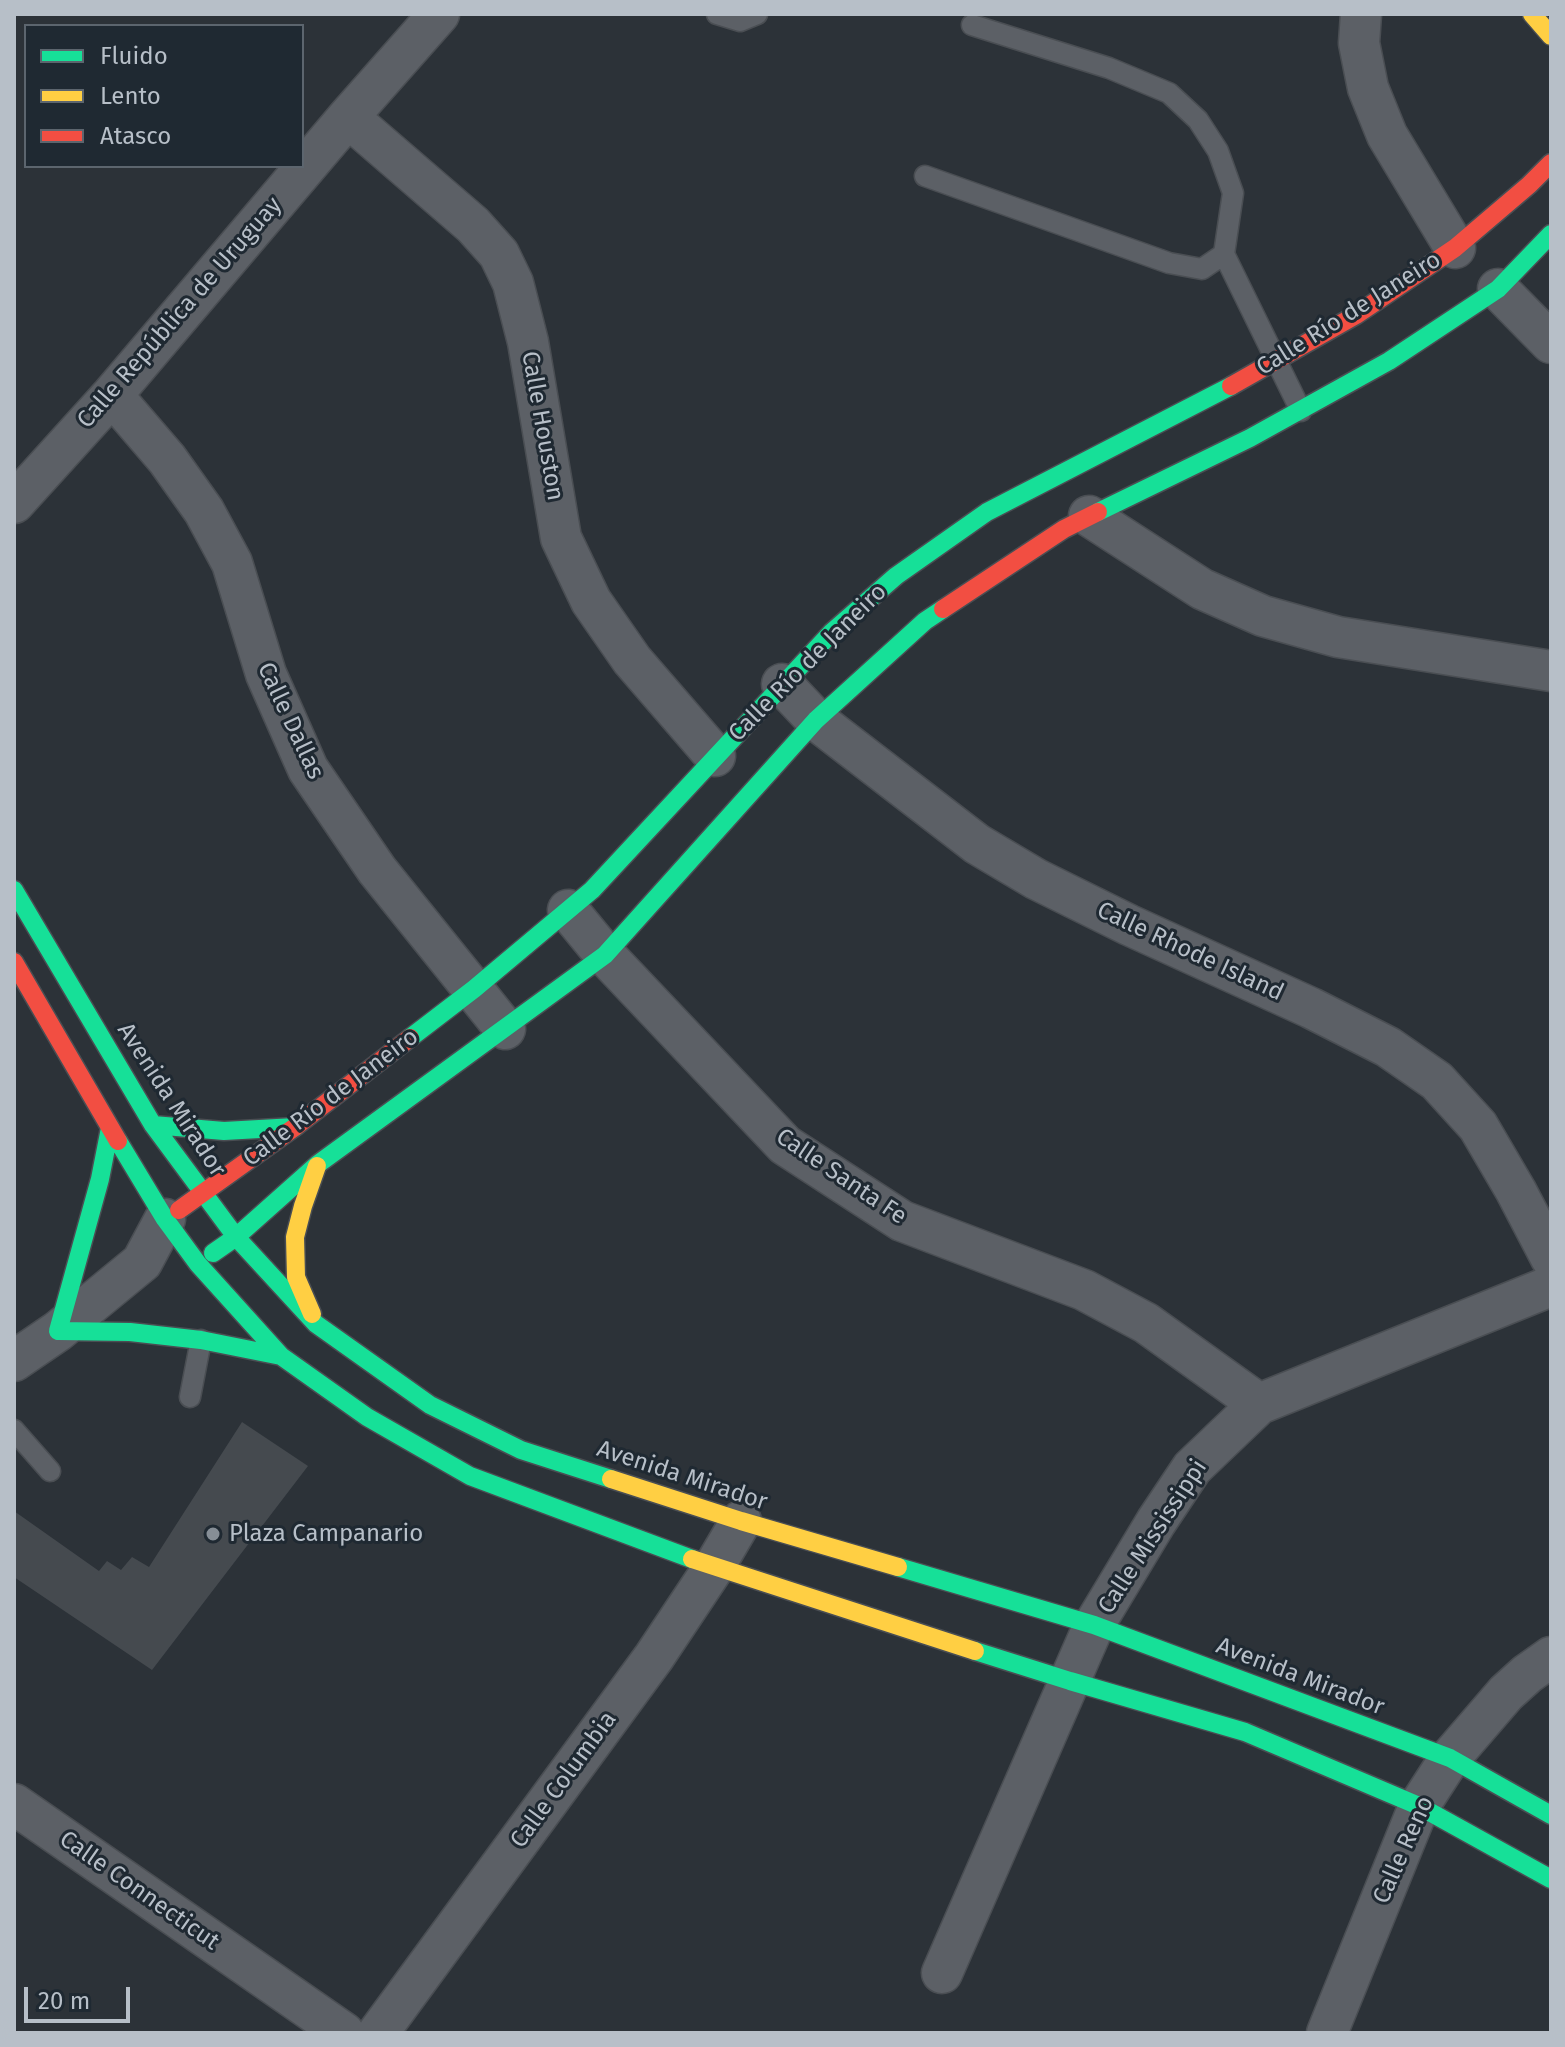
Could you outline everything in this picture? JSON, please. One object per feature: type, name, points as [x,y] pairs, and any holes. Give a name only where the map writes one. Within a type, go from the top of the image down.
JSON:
[{"type":"main road","points":[[1532,14],[1551,36]]},
{"type":"main road","name":"Calle Río de Janeiro","points":[[165,1219],[295,1127],[474,989],[592,890],[832,632],[896,576],[987,512],[1243,380],[1356,315],[1455,248],[1551,163]]},
{"type":"main road","name":"Calle Río de Janeiro","points":[[198,1264],[236,1237],[318,1164],[605,955],[816,720],[925,621],[1064,529],[1250,438],[1389,361],[1498,289],[1551,234]]},
{"type":"main road","name":"Avenida Mirador","points":[[14,890],[24,965],[110,1128],[165,1219],[198,1264],[281,1356],[367,1417],[470,1476],[714,1567],[1070,1681],[1245,1732],[1419,1806],[1551,1879]]},
{"type":"main road","name":"Avenida Mirador","points":[[24,965],[153,1125],[236,1237],[316,1324],[430,1405],[521,1450],[741,1521],[1094,1625],[1450,1758],[1551,1815]]},
{"type":"main road","points":[[153,1125],[224,1131],[295,1127]]},
{"type":"main road","points":[[110,1128],[89,1224],[58,1331],[130,1332],[201,1340],[281,1356]]},
{"type":"main road","points":[[316,1324],[296,1277],[295,1237],[318,1164]]},
{"type":"street","name":"Calle República de Uruguay","points":[[17,493],[112,395],[439,14]]},
{"type":"street","points":[[1361,14],[1359,43],[1368,88],[1387,135],[1455,248]]},
{"type":"street","name":"Calle Houston","points":[[348,117],[473,225],[499,254],[513,283],[528,342],[561,538],[591,601],[624,648],[715,756]]},
{"type":"street","points":[[1498,289],[1551,343]]},
{"type":"street","name":"Calle Dallas","points":[[112,395],[167,459],[195,498],[232,563],[266,674],[308,769],[377,870],[505,1029]]},
{"type":"street","points":[[1089,516],[1202,589],[1263,616],[1338,637],[1551,671]]},
{"type":"street","name":"Calle Rhode Island","points":[[782,684],[816,720],[977,844],[1036,879],[1129,925],[1311,1008],[1388,1047],[1437,1081],[1478,1126],[1551,1258]]},
{"type":"street","name":"Calle Santa Fe","points":[[568,910],[605,955],[785,1145],[902,1221],[1084,1290],[1146,1323],[1259,1404]]},
{"type":"street","name":"Calle Río de Janeiro","points":[[14,1361],[58,1331],[142,1262],[165,1219]]},
{"type":"street","points":[[142,1262],[198,1264]]},
{"type":"street","name":"Calle Mississippi","points":[[942,1973],[1094,1625],[1192,1468],[1259,1404],[1551,1286]]},
{"type":"street","name":"Calle Columbia","points":[[378,2033],[654,1657],[741,1521]]},
{"type":"street","name":"Calle Reno","points":[[1327,2033],[1419,1806],[1450,1758],[1506,1693],[1551,1657]]},
{"type":"street","name":"Calle Connecticut","points":[[14,1804],[344,2033]]},
{"type":"lane","points":[[717,14],[740,21],[757,14]]},
{"type":"lane","points":[[972,25],[1109,68],[1169,93],[1198,120],[1218,151],[1233,193],[1224,254],[1301,411]]},
{"type":"lane","points":[[925,176],[1169,263],[1202,269],[1224,254]]},
{"type":"lane","points":[[190,1397],[201,1340]]},
{"type":"lane","points":[[14,1430],[50,1471]]},
{"type":"building","name":"Plaza Campanario","points":[[242,1422],[308,1466],[152,1670],[14,1577],[14,1511],[99,1571],[107,1561],[121,1570],[132,1557],[149,1567]]},
{"type":"traffic: fast","points":[[1098,512],[1250,438],[1389,361],[1498,289],[1551,234]]},
{"type":"traffic: fast","points":[[410,1038],[592,890],[832,632],[896,576],[987,512],[1231,386]]},
{"type":"traffic: fast","points":[[213,1253],[236,1237],[318,1164],[605,955],[816,720],[925,621],[943,609]]},
{"type":"traffic: fast","points":[[14,890],[153,1125],[236,1237],[316,1324],[430,1405],[521,1450],[611,1479]]},
{"type":"traffic: fast","points":[[153,1125],[224,1131],[295,1127]]},
{"type":"traffic: fast","points":[[110,1128],[100,1179],[58,1331],[130,1332],[201,1340],[281,1356]]},
{"type":"traffic: fast","points":[[118,1141],[165,1219],[198,1264],[281,1356],[367,1417],[470,1476],[692,1559]]},
{"type":"traffic: fast","points":[[898,1567],[1094,1625],[1450,1758],[1551,1815]]},
{"type":"traffic: fast","points":[[975,1651],[1245,1732],[1419,1806],[1551,1879]]},
{"type":"traffic: slow","points":[[1532,14],[1551,36]]},
{"type":"traffic: slow","points":[[312,1314],[296,1277],[295,1237],[317,1166]]},
{"type":"traffic: slow","points":[[611,1479],[898,1567]]},
{"type":"traffic: slow","points":[[692,1559],[975,1651]]},
{"type":"traffic: jam","points":[[1231,386],[1356,315],[1455,248],[1551,163]]},
{"type":"traffic: jam","points":[[943,609],[1064,529],[1098,512]]},
{"type":"traffic: jam","points":[[14,962],[118,1141]]},
{"type":"traffic: jam","points":[[179,1210],[295,1127],[410,1038]]},
{"type":"place","name":"Plaza Campanario","points":[[213,1534]]}]
